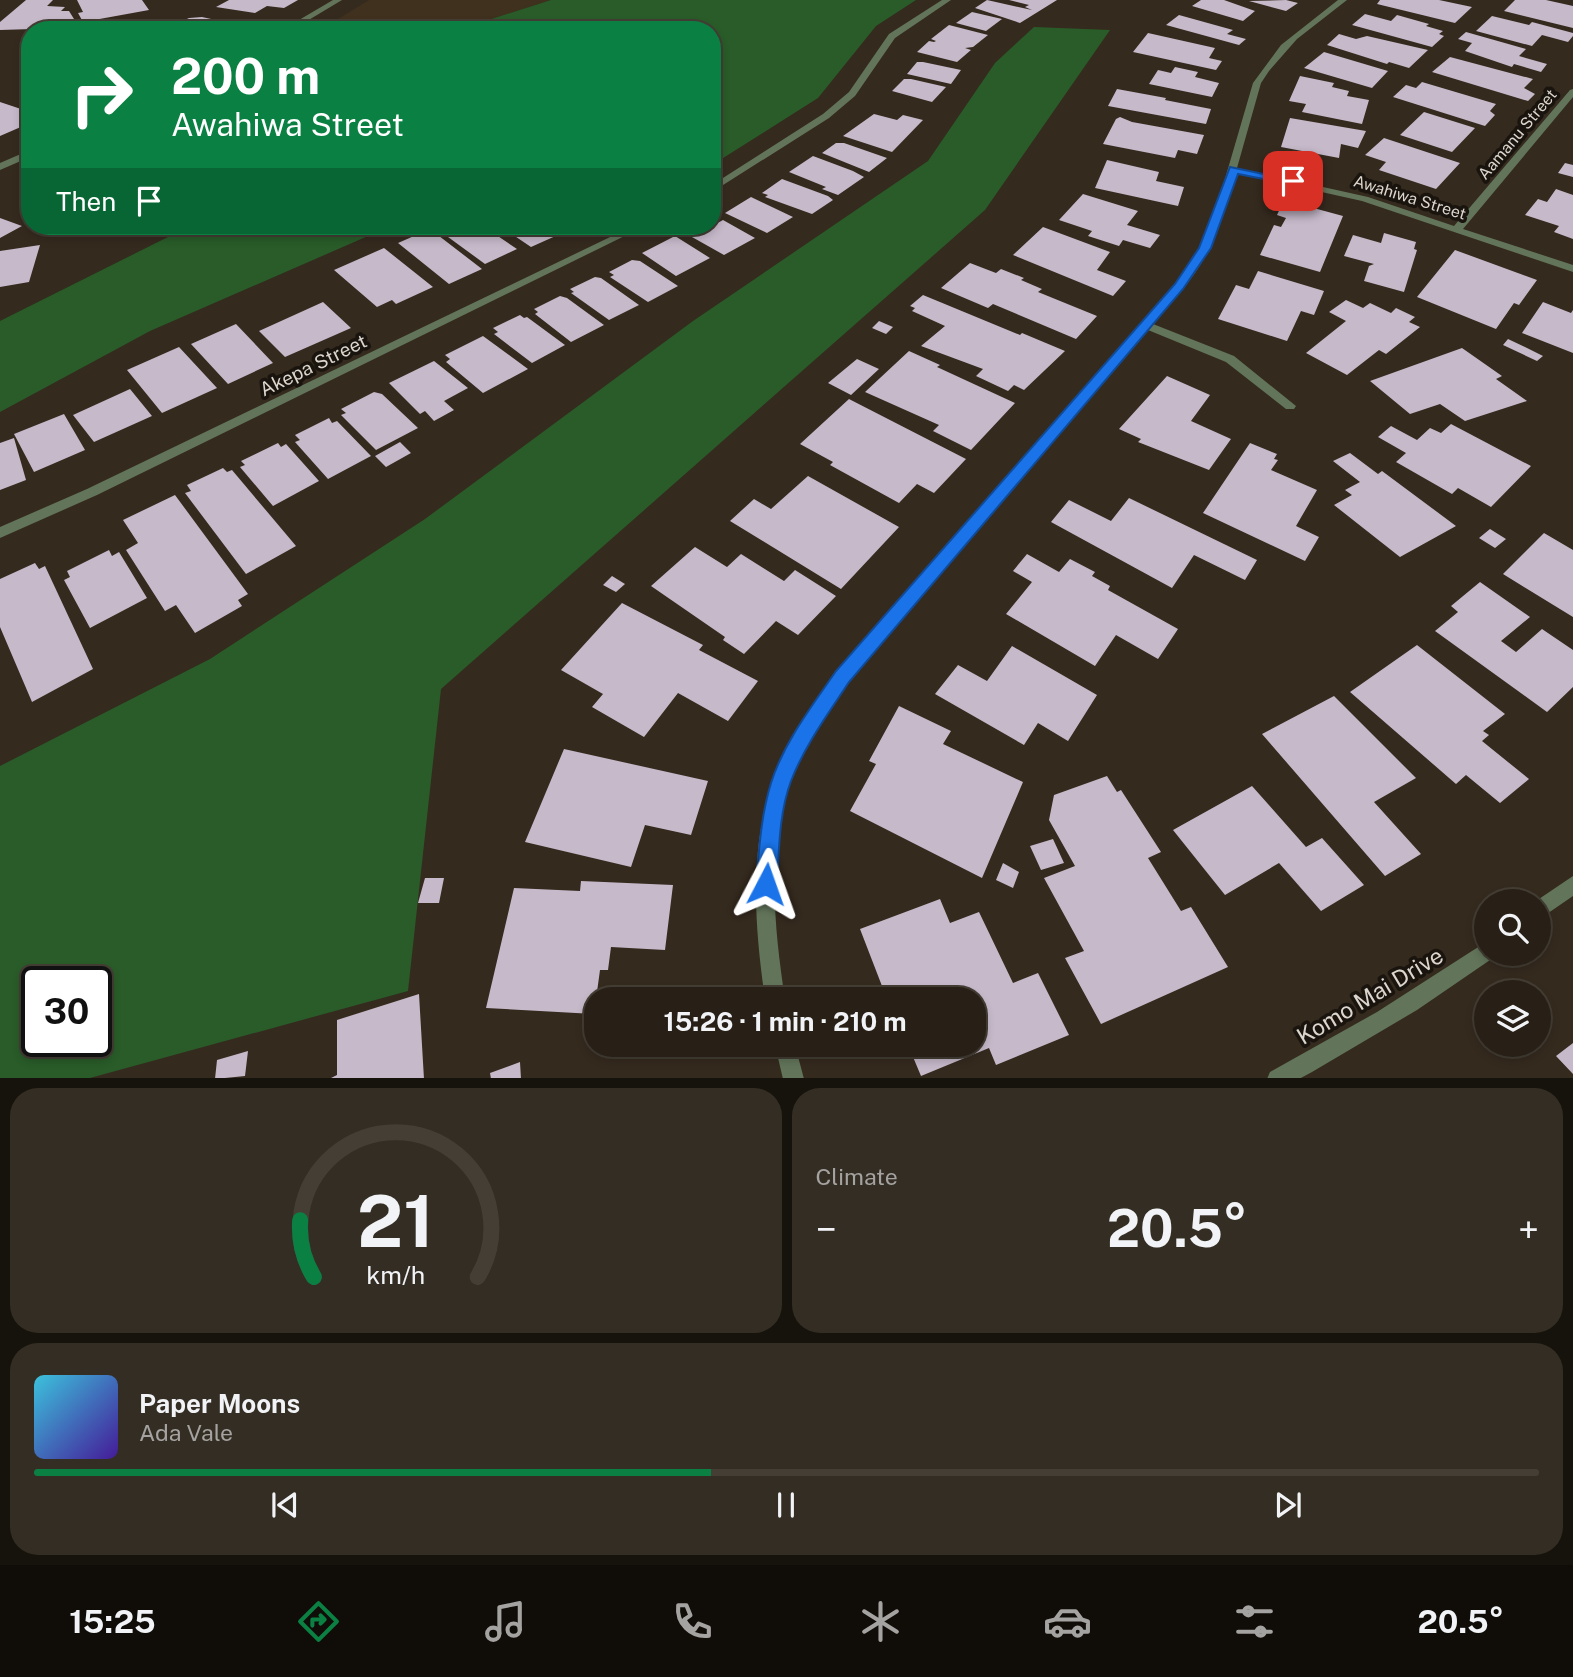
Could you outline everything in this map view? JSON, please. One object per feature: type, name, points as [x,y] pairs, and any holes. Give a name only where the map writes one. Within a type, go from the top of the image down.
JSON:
[{"type":"street","points":[[302,21],[338,0]]},
{"type":"street","points":[[721,183],[826,116],[852,94],[892,36],[947,0]]},
{"type":"street","points":[[774,987],[765,909],[770,832],[781,782],[806,731],[843,677],[1179,287],[1205,248],[1234,170],[1257,83],[1267,65],[1295,34],[1343,0]]},
{"type":"street","name":"Aamanu Street","points":[[1458,228],[1573,92]]},
{"type":"street","points":[[0,167],[21,157]]},
{"type":"street","name":"Awahiwa Street","points":[[1234,170],[1364,199],[1458,228],[1573,269]]},
{"type":"street","name":"Akepa Street","points":[[0,533],[92,492],[621,235]]},
{"type":"street","points":[[1146,325],[1230,359],[1290,406]]},
{"type":"street","points":[[1551,901],[1573,885]]},
{"type":"street","name":"Komo Mai Drive","points":[[1279,1078],[1353,1039],[1474,960]]},
{"type":"street","points":[[788,1057],[794,1078]]},
{"type":"shaded area","points":[[369,0],[551,0],[485,21],[335,21]]},
{"type":"green space","points":[[551,0],[916,0],[876,26],[818,98],[721,159],[721,21],[485,21]]},
{"type":"green space","points":[[1034,27],[1110,30],[985,210],[441,689],[408,991],[90,1078],[0,1078],[0,766],[210,659],[425,519],[693,321],[928,161],[995,63]]},
{"type":"green space","points":[[172,235],[370,235],[150,331],[0,412],[0,321]]},
{"type":"building","points":[[26,0],[53,0],[47,6],[65,7],[61,11],[69,11],[74,19],[21,21],[21,29],[0,30],[0,22]]},
{"type":"building","points":[[77,0],[142,0],[149,10],[88,21],[82,21],[78,13],[83,12]]},
{"type":"building","points":[[229,0],[298,0],[284,8],[267,6],[255,13],[216,7]]},
{"type":"building","points":[[987,0],[1032,10],[1025,7],[1029,5],[1009,0],[1057,0],[1020,23],[975,8]]},
{"type":"building","points":[[1201,0],[1224,0],[1255,11],[1243,21],[1192,6]]},
{"type":"building","points":[[1286,0],[1298,3],[1286,11],[1249,1]]},
{"type":"building","points":[[1380,0],[1439,0],[1472,7],[1455,23],[1377,4]]},
{"type":"building","points":[[1515,0],[1546,0],[1573,6],[1573,28],[1504,11]]},
{"type":"building","points":[[972,12],[1002,19],[986,31],[956,23]]},
{"type":"building","points":[[1365,14],[1391,21],[1397,15],[1429,24],[1426,26],[1443,31],[1439,34],[1444,36],[1432,47],[1352,25]]},
{"type":"building","points":[[1179,15],[1233,30],[1227,34],[1246,39],[1239,45],[1166,25]]},
{"type":"building","points":[[1492,16],[1529,25],[1532,22],[1573,33],[1573,36],[1568,42],[1542,35],[1532,46],[1476,31]]},
{"type":"building","points":[[202,17],[220,21],[182,21]]},
{"type":"building","points":[[949,25],[988,35],[973,47],[965,48],[971,50],[957,62],[917,52],[929,41],[936,41],[931,39]]},
{"type":"building","points":[[1466,32],[1526,49],[1519,56],[1547,64],[1541,72],[1514,64],[1512,67],[1465,51],[1472,43],[1458,39]]},
{"type":"building","points":[[1148,33],[1215,48],[1209,58],[1222,61],[1216,70],[1133,52]]},
{"type":"building","points":[[1339,34],[1356,39],[1367,36],[1428,50],[1409,68],[1327,45]]},
{"type":"building","points":[[1324,52],[1388,71],[1372,88],[1304,68]]},
{"type":"building","points":[[1450,57],[1533,79],[1524,88],[1535,94],[1528,101],[1432,72]]},
{"type":"building","points":[[917,62],[961,70],[951,84],[907,74]]},
{"type":"building","points":[[1175,67],[1198,72],[1195,77],[1219,83],[1212,97],[1149,84],[1158,70],[1171,73]]},
{"type":"building","points":[[1300,76],[1334,83],[1332,87],[1349,91],[1347,96],[1369,100],[1362,124],[1302,112],[1306,104],[1289,101]]},
{"type":"building","points":[[904,79],[946,87],[932,102],[892,91]]},
{"type":"building","points":[[1422,82],[1496,104],[1490,111],[1495,115],[1485,126],[1393,97],[1406,85],[1416,88]]},
{"type":"building","points":[[1117,89],[1211,109],[1206,124],[1108,106]]},
{"type":"building","points":[[0,102],[21,109],[21,127],[0,136]]},
{"type":"building","points":[[1424,112],[1475,128],[1452,152],[1400,135]]},
{"type":"building","points":[[874,114],[897,120],[903,115],[923,120],[892,152],[843,136]]},
{"type":"building","points":[[1120,117],[1132,122],[1204,135],[1197,154],[1178,150],[1175,158],[1103,144],[1116,119]]},
{"type":"building","points":[[1290,118],[1366,131],[1358,148],[1341,144],[1339,158],[1281,147]]},
{"type":"building","points":[[1384,138],[1460,163],[1436,189],[1379,170],[1386,162],[1365,155]]},
{"type":"building","points":[[836,143],[844,143],[887,158],[869,172],[822,153]]},
{"type":"building","points":[[813,156],[864,177],[838,195],[822,189],[826,187],[789,172]]},
{"type":"building","points":[[1107,160],[1159,172],[1156,181],[1184,187],[1178,206],[1095,188]]},
{"type":"building","points":[[1565,163],[1573,165],[1573,177],[1558,173]]},
{"type":"building","points":[[782,179],[833,200],[812,214],[765,197],[768,195],[762,193]]},
{"type":"building","points":[[1556,189],[1573,195],[1573,239],[1554,232],[1559,226],[1525,215],[1538,199],[1547,202]]},
{"type":"building","points":[[1083,194],[1138,211],[1127,225],[1160,235],[1150,248],[1123,240],[1119,246],[1088,236],[1092,231],[1059,220]]},
{"type":"building","points":[[751,197],[793,217],[767,233],[725,213]]},
{"type":"building","points":[[1284,200],[1343,216],[1320,272],[1260,255],[1274,225],[1281,227],[1286,218],[1277,215]]},
{"type":"building","points":[[0,218],[21,226],[21,227],[0,238]]},
{"type":"building","points":[[721,221],[755,238],[724,255],[692,237],[721,235]]},
{"type":"building","points":[[1043,227],[1110,252],[1097,270],[1126,281],[1113,296],[1013,255]]},
{"type":"building","points":[[1384,233],[1416,242],[1414,249],[1417,250],[1404,292],[1364,281],[1369,266],[1374,264],[1344,256],[1353,235],[1381,243]]},
{"type":"building","points":[[416,235],[438,235],[482,269],[449,284],[398,243]]},
{"type":"building","points":[[445,235],[496,235],[517,249],[485,264]]},
{"type":"building","points":[[513,235],[558,235],[531,247]]},
{"type":"building","points":[[675,236],[710,258],[676,276],[642,253]]},
{"type":"building","points":[[40,245],[29,282],[0,287],[0,251]]},
{"type":"building","points":[[384,248],[433,287],[396,304],[392,300],[377,307],[334,270]]},
{"type":"building","points":[[1455,250],[1537,280],[1519,305],[1514,303],[1496,329],[1417,297]]},
{"type":"building","points":[[632,260],[640,261],[678,286],[648,302],[610,277],[614,275],[609,272]]},
{"type":"building","points":[[970,263],[996,273],[1001,269],[1024,278],[1021,280],[1042,289],[1038,292],[1097,316],[1076,339],[993,304],[988,308],[941,288]]},
{"type":"building","points":[[1258,271],[1324,291],[1314,315],[1301,311],[1287,341],[1218,319],[1236,285],[1249,289]]},
{"type":"building","points":[[595,277],[601,278],[639,305],[609,320],[571,293],[574,292],[570,289]]},
{"type":"building","points":[[923,295],[1065,351],[1024,390],[1014,385],[1008,391],[976,376],[983,369],[921,346],[945,326],[912,311],[915,308],[910,306]]},
{"type":"building","points":[[560,296],[567,298],[604,325],[571,342],[535,314],[538,312],[534,309]]},
{"type":"building","points":[[1346,300],[1363,308],[1370,303],[1391,313],[1396,308],[1415,317],[1409,322],[1420,327],[1386,354],[1379,350],[1347,375],[1306,353],[1346,321],[1329,312]]},
{"type":"building","points":[[323,302],[351,328],[285,357],[259,331]]},
{"type":"building","points":[[1543,302],[1571,313],[1573,310],[1573,353],[1522,333]]},
{"type":"building","points":[[520,315],[527,317],[565,345],[532,363],[494,334],[498,332],[493,328]]},
{"type":"building","points":[[879,321],[893,327],[886,334],[872,328]]},
{"type":"building","points":[[236,324],[273,363],[228,384],[191,344]]},
{"type":"building","points":[[483,336],[528,369],[483,393],[446,362],[450,359],[445,355]]},
{"type":"building","points":[[1508,339],[1543,356],[1537,361],[1503,345]]},
{"type":"building","points":[[179,347],[217,388],[162,413],[127,370]]},
{"type":"building","points":[[1462,348],[1502,376],[1496,379],[1527,401],[1465,421],[1440,404],[1410,414],[1370,381]]},
{"type":"building","points":[[909,351],[1015,403],[971,450],[933,431],[939,425],[865,392]]},
{"type":"building","points":[[857,359],[879,369],[851,395],[828,383]]},
{"type":"building","points":[[434,361],[468,388],[444,401],[454,410],[434,421],[425,411],[420,414],[389,383]]},
{"type":"building","points":[[1167,376],[1210,395],[1191,421],[1231,439],[1209,470],[1138,442],[1141,439],[1119,429]]},
{"type":"building","points":[[130,389],[152,416],[94,442],[73,415]]},
{"type":"building","points":[[374,392],[382,394],[418,428],[376,450],[341,415],[346,413],[341,409]]},
{"type":"building","points":[[849,399],[966,459],[934,493],[917,484],[899,503],[830,465],[833,462],[800,444]]},
{"type":"building","points":[[64,414],[85,450],[34,472],[14,434]]},
{"type":"building","points":[[329,418],[332,423],[337,421],[371,456],[328,479],[295,442],[300,440],[295,435]]},
{"type":"building","points":[[1451,424],[1531,466],[1491,507],[1458,488],[1452,494],[1396,462],[1406,453],[1378,437],[1391,426],[1417,440],[1430,428],[1441,433]]},
{"type":"building","points":[[14,438],[26,480],[0,490],[0,443]]},
{"type":"building","points":[[400,442],[411,453],[386,467],[375,456]]},
{"type":"building","points":[[278,443],[281,447],[286,444],[319,481],[273,506],[240,467],[245,465],[241,461]]},
{"type":"building","points":[[1250,443],[1277,454],[1274,459],[1278,460],[1271,470],[1317,490],[1296,526],[1319,537],[1305,561],[1203,513]]},
{"type":"building","points":[[1350,453],[1378,474],[1382,471],[1456,526],[1400,557],[1334,505],[1352,495],[1345,490],[1360,482],[1333,461]]},
{"type":"building","points":[[223,468],[227,472],[232,470],[296,546],[246,574],[185,493],[191,491],[187,485]]},
{"type":"building","points":[[808,476],[899,527],[841,589],[730,521],[754,499],[771,509]]},
{"type":"building","points":[[175,495],[248,594],[238,600],[242,606],[195,633],[176,605],[165,611],[126,550],[138,543],[123,520]]},
{"type":"building","points":[[1129,498],[1257,560],[1245,580],[1194,555],[1172,588],[1051,522],[1069,500],[1111,521]]},
{"type":"building","points":[[1490,529],[1506,539],[1495,548],[1479,538]]},
{"type":"building","points":[[1544,533],[1573,550],[1573,617],[1503,574]]},
{"type":"building","points":[[695,547],[727,567],[741,554],[784,581],[795,570],[836,596],[798,635],[776,621],[744,654],[723,640],[725,637],[651,586]]},
{"type":"building","points":[[109,550],[112,556],[119,552],[147,598],[90,628],[64,580],[70,577],[67,571]]},
{"type":"building","points":[[1027,554],[1059,572],[1070,559],[1095,572],[1092,576],[1110,586],[1108,590],[1178,629],[1158,659],[1116,635],[1095,666],[1006,614],[1032,582],[1013,571]]},
{"type":"building","points":[[35,563],[39,569],[45,566],[93,669],[32,702],[0,627],[0,579]]},
{"type":"building","points":[[612,576],[625,584],[616,592],[603,585]]},
{"type":"building","points":[[1480,582],[1530,617],[1501,641],[1516,652],[1542,629],[1573,650],[1573,687],[1547,712],[1435,631],[1458,612],[1451,606]]},
{"type":"building","points":[[622,603],[703,645],[699,650],[758,681],[728,721],[678,693],[644,737],[592,707],[603,694],[561,670]]},
{"type":"building","points":[[1417,645],[1505,714],[1483,731],[1489,735],[1482,741],[1529,779],[1500,803],[1466,775],[1456,784],[1350,692]]},
{"type":"building","points":[[1012,646],[1097,695],[1068,741],[1038,723],[1024,745],[935,694],[958,665],[987,681]]},
{"type":"building","points":[[1334,696],[1416,778],[1374,802],[1421,854],[1385,876],[1262,734]]},
{"type":"building","points":[[899,706],[951,731],[943,744],[1023,782],[982,878],[850,811],[876,764],[869,761]]},
{"type":"building","points":[[564,749],[708,781],[691,835],[645,825],[631,867],[525,842]]},
{"type":"building","points":[[1107,776],[1117,792],[1121,790],[1161,852],[1148,858],[1181,911],[1191,907],[1228,967],[1101,1024],[1065,958],[1084,951],[1044,878],[1075,866],[1049,820],[1054,795]]},
{"type":"building","points":[[1252,786],[1306,847],[1322,838],[1364,885],[1321,911],[1279,863],[1225,895],[1173,830]]},
{"type":"building","points":[[1053,839],[1064,863],[1041,870],[1030,846]]},
{"type":"building","points":[[1003,863],[1019,872],[1013,888],[996,880]]},
{"type":"building","points":[[425,878],[444,878],[439,903],[418,903]]},
{"type":"building","points":[[581,881],[673,885],[665,950],[611,947],[608,970],[600,970],[598,987],[584,987],[584,1013],[486,1008],[514,888],[580,891]]},
{"type":"building","points":[[940,899],[950,923],[979,912],[1013,983],[1038,973],[1069,1035],[996,1065],[989,1048],[986,1049],[986,987],[882,987],[860,929]]},
{"type":"building","points":[[419,994],[424,1078],[331,1078],[337,1075],[337,1020]]},
{"type":"building","points":[[1573,1043],[1573,1074],[1556,1056]]},
{"type":"building","points":[[248,1051],[245,1076],[215,1078],[217,1060]]},
{"type":"building","points":[[913,1057],[967,1057],[921,1076]]},
{"type":"building","points":[[520,1062],[521,1078],[491,1078],[490,1073]]},
{"type":"route","points":[[766,884],[770,832],[781,782],[806,731],[843,677],[1179,287],[1205,248],[1234,170],[1293,181]]}]
